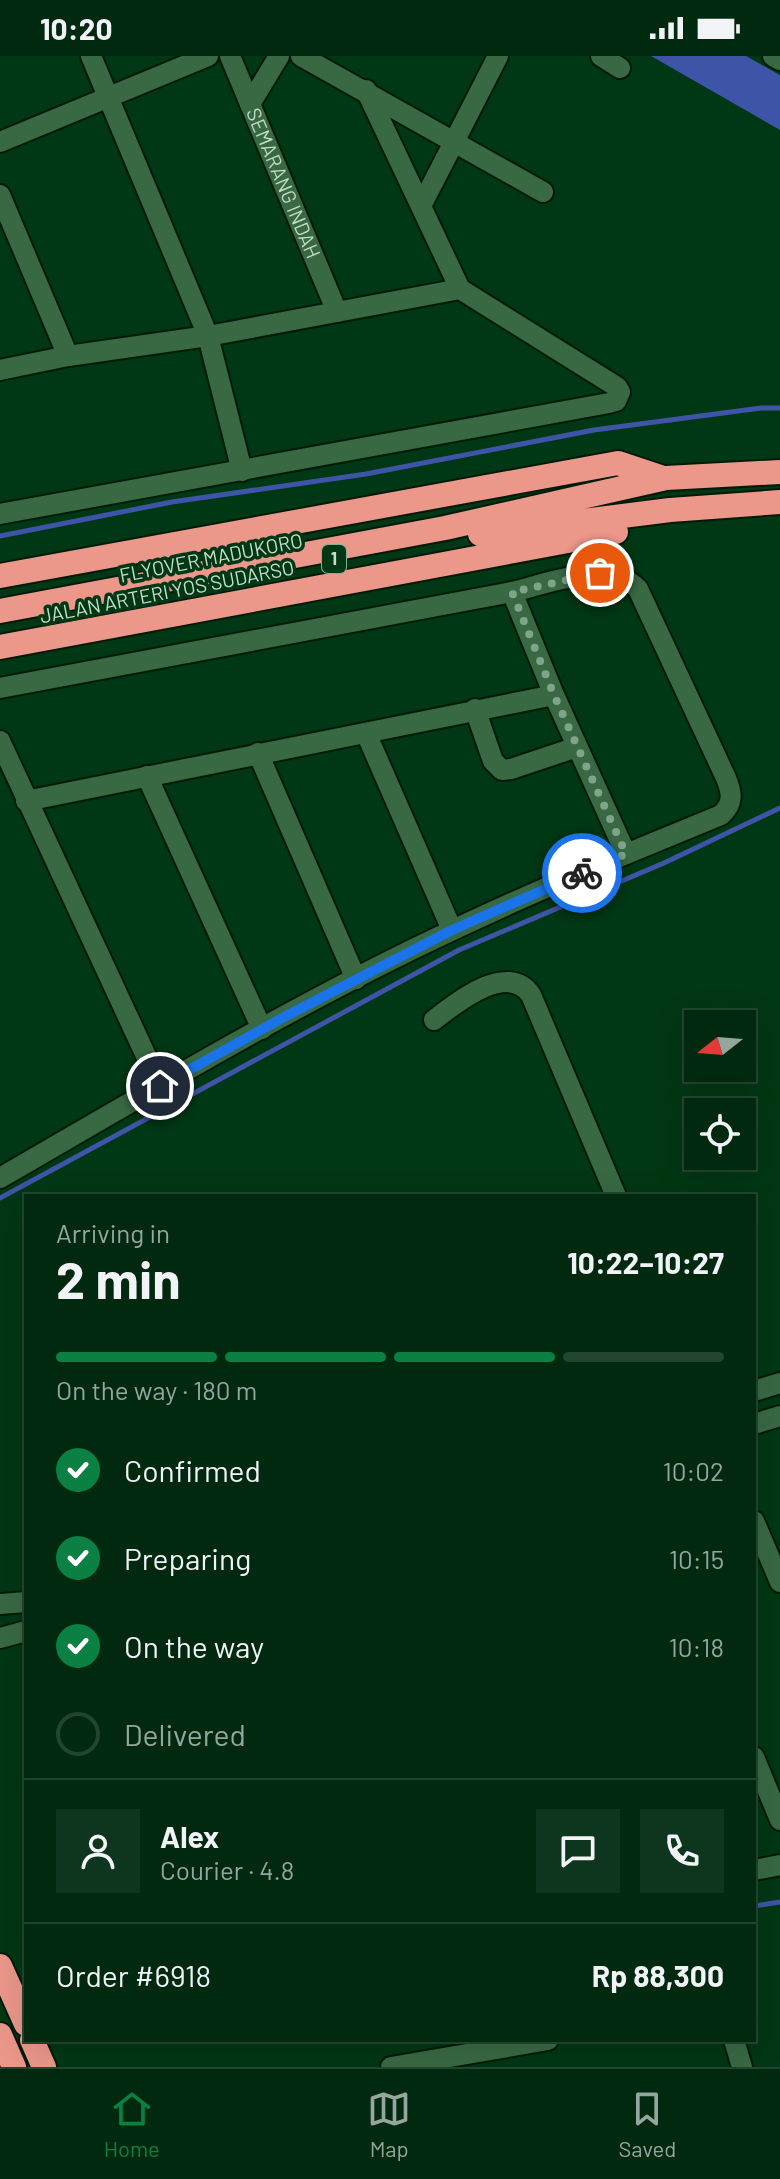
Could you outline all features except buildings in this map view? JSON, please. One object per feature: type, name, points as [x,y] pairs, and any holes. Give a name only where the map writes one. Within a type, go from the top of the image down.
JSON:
[{"type":"highway","points":[[0,576],[618,463],[666,478]]},
{"type":"highway","name":"1","points":[[666,478],[780,472]]},
{"type":"highway","name":"FLYOVER MADUKORO","points":[[0,611],[445,528],[666,478]]},
{"type":"highway","name":"1","points":[[670,510],[780,502]]},
{"type":"highway","name":"FLYOVER MADUKORO","points":[[0,622],[447,538],[670,510]]},
{"type":"highway","name":"JALAN ARTERI YOS SUDARSO","points":[[0,647],[638,528],[670,510]]},
{"type":"highway","points":[[0,1966],[17,2003]]},
{"type":"highway","points":[[0,2035],[14,2067]]},
{"type":"highway","points":[[33,2042],[44,2067]]},
{"type":"street","points":[[91,56],[208,336],[242,471]]},
{"type":"street","points":[[0,142],[208,56]]},
{"type":"street","name":"SEMARANG INDAH","points":[[230,56],[337,312]]},
{"type":"street","points":[[250,104],[279,56]]},
{"type":"street","points":[[301,56],[543,192]]},
{"type":"street","points":[[421,206],[498,56]]},
{"type":"street","points":[[601,56],[620,68]]},
{"type":"street","points":[[773,56],[780,60]]},
{"type":"street","points":[[0,514],[609,403],[620,395],[617,387],[460,289],[366,90]]},
{"type":"street","points":[[0,195],[68,356]]},
{"type":"street","points":[[0,370],[68,356],[208,336],[460,289]]},
{"type":"street","points":[[0,688],[600,573],[615,575],[633,584],[726,778],[731,801],[729,808],[721,815],[452,930],[356,979],[0,1178]]},
{"type":"street","points":[[512,592],[554,695],[626,854]]},
{"type":"street","points":[[26,801],[554,695]]},
{"type":"street","points":[[475,709],[493,761],[502,770],[577,747]]},
{"type":"street","points":[[366,733],[452,930]]},
{"type":"street","points":[[0,741],[160,1086]]},
{"type":"street","points":[[258,753],[356,979]]},
{"type":"street","points":[[147,776],[262,1029]]},
{"type":"street","points":[[434,1020],[447,1009],[497,981],[513,981],[523,985],[531,995],[615,1194]]},
{"type":"street","points":[[756,1390],[780,1383]]},
{"type":"street","points":[[756,1423],[780,1416]]},
{"type":"street","points":[[756,1526],[780,1582]]},
{"type":"street","points":[[0,1604],[24,1602]]},
{"type":"street","points":[[0,1638],[24,1632]]},
{"type":"street","points":[[756,1762],[780,1820]]},
{"type":"street","points":[[756,1870],[780,1865]]},
{"type":"street","points":[[391,2067],[536,2042]]},
{"type":"street","points":[[735,2042],[742,2067]]},
{"type":"water","points":[[651,56],[746,56],[780,75],[780,130]]},
{"type":"waterway","points":[[0,536],[172,502],[366,474],[594,430],[780,408]]},
{"type":"waterway","points":[[0,1198],[459,950],[664,863],[780,808]]},
{"type":"waterway","points":[[756,1906],[780,1902]]},
{"type":"way so far","points":[[582,873],[626,854],[554,695],[512,592],[600,573]]},
{"type":"route","points":[[160,1086],[452,930],[582,873]]}]
